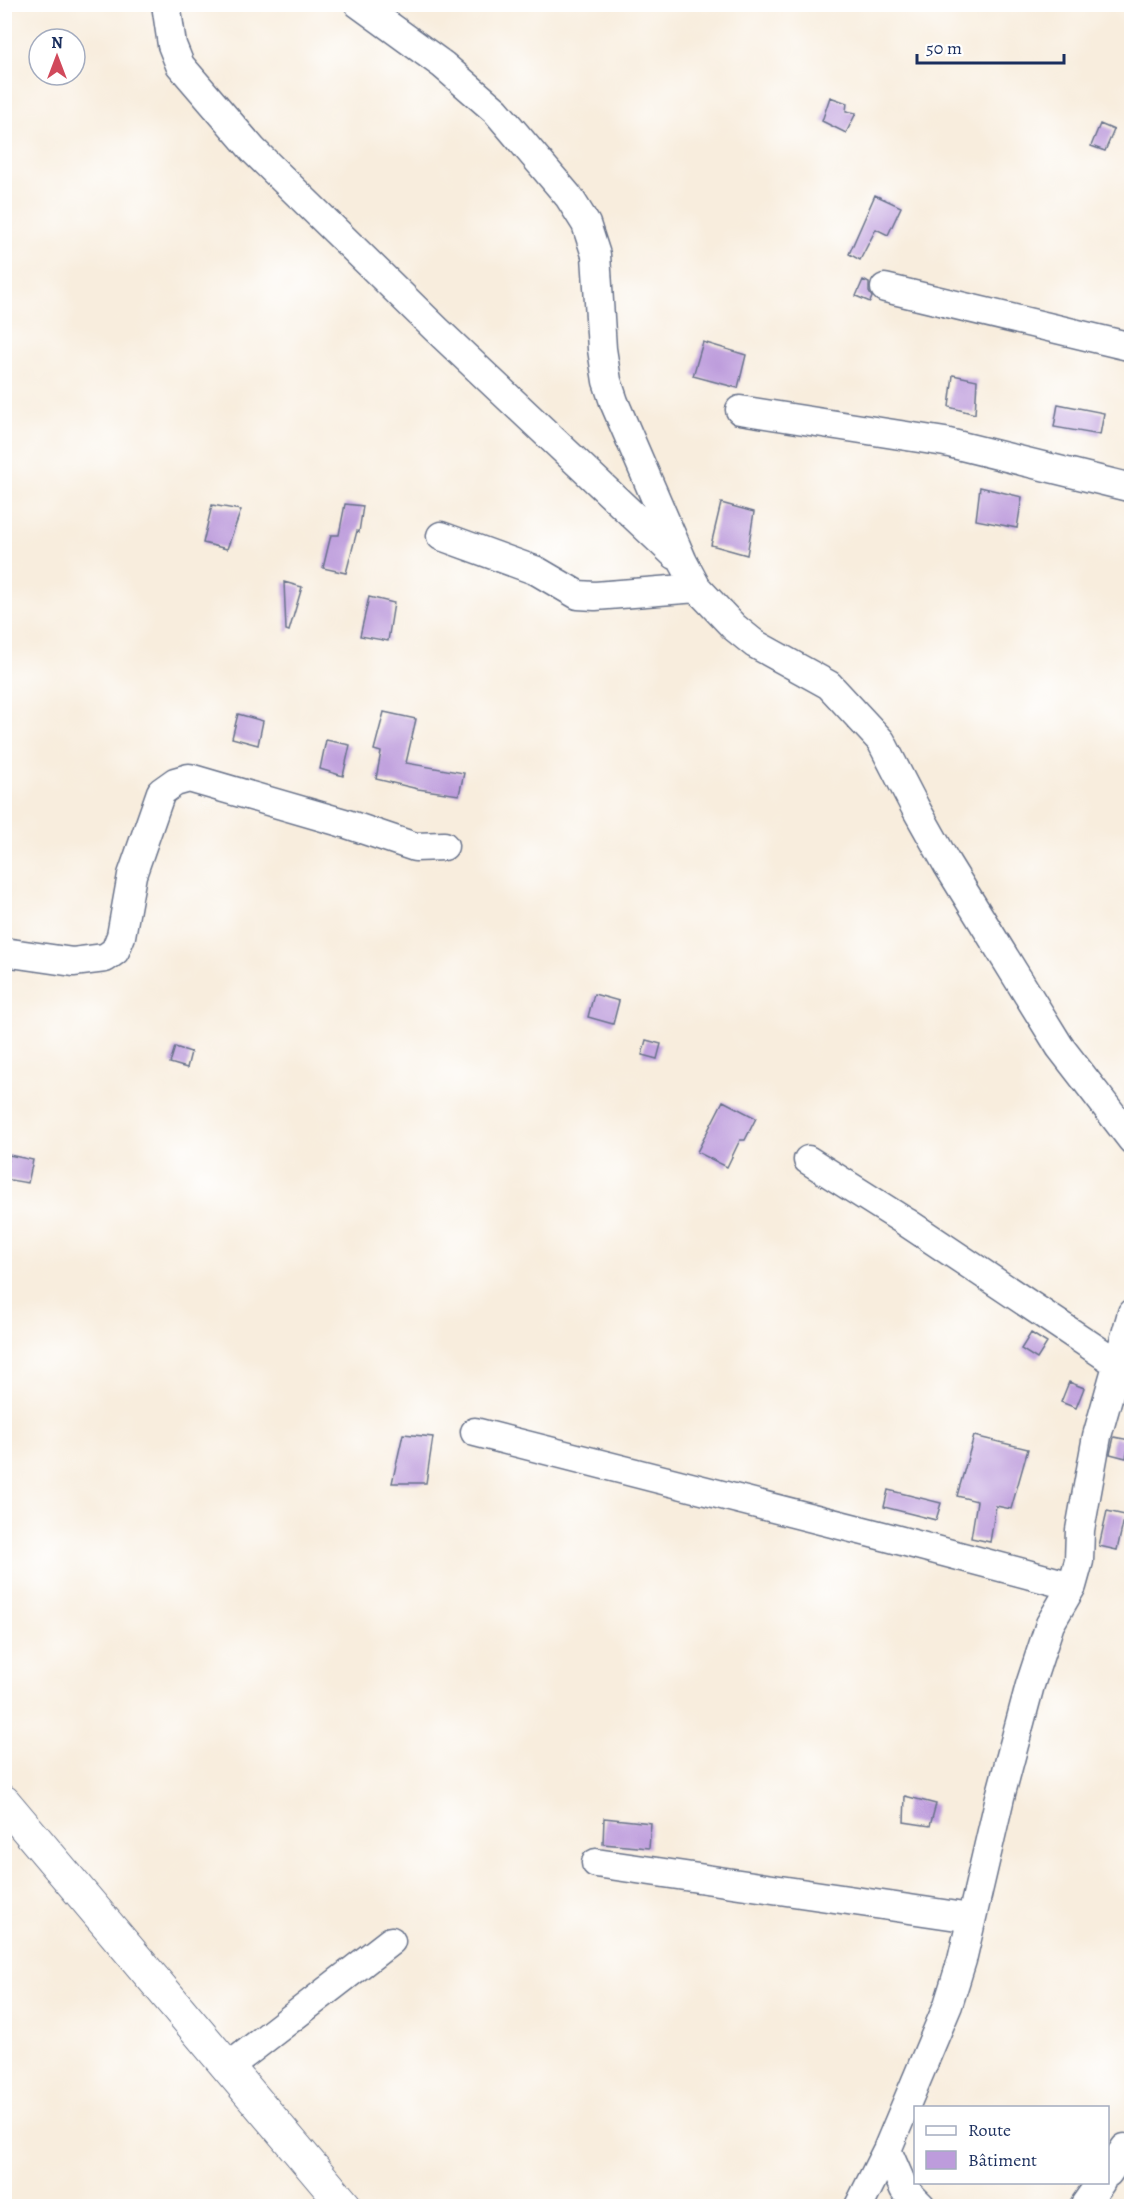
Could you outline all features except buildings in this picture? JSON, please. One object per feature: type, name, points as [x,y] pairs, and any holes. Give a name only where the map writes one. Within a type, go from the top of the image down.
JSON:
[{"type":"main road","points":[[4,1802],[345,2206]]},
{"type":"street","points":[[166,4],[172,45],[180,65],[253,150],[445,338],[683,562]]},
{"type":"street","points":[[359,4],[443,64],[496,111],[569,197],[586,224],[596,255],[602,349],[607,381],[683,562],[697,588],[734,627],[755,644],[829,686],[863,719],[881,741],[947,864],[1060,1047],[1131,1140]]},
{"type":"street","points":[[885,288],[1131,347]]},
{"type":"street","points":[[740,410],[945,442],[1131,488]]},
{"type":"street","points":[[441,536],[537,571],[578,595],[595,596],[697,588]]},
{"type":"street","points":[[4,952],[73,962],[105,958],[116,951],[121,936],[132,875],[161,792],[175,782],[189,778],[344,823],[415,847],[444,846]]},
{"type":"street","points":[[808,1160],[906,1222],[1118,1364]]},
{"type":"street","points":[[861,2202],[886,2150],[948,2005],[962,1960],[1000,1797],[1030,1685],[1050,1624],[1072,1586],[1079,1561],[1080,1530],[1097,1436],[1131,1313]]},
{"type":"street","points":[[475,1432],[1072,1586]]},
{"type":"street","points":[[596,1863],[971,1918]]},
{"type":"street","points":[[227,2068],[391,1941]]},
{"type":"street","points":[[1109,2170],[1125,2148]]},
{"type":"street","points":[[861,2202],[913,2198],[886,2150]]},
{"type":"street","points":[[1084,2206],[1100,2184]]}]
